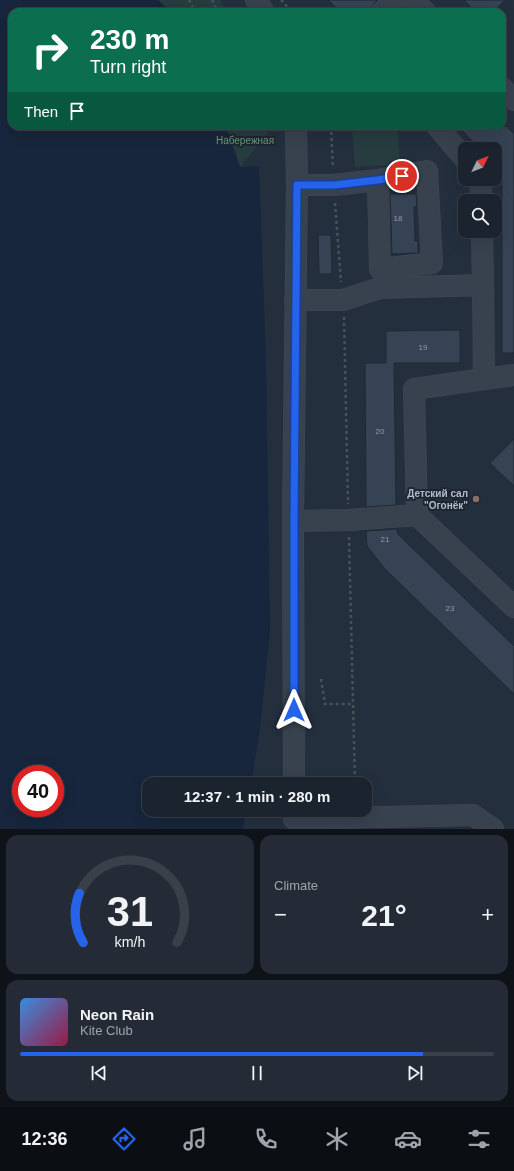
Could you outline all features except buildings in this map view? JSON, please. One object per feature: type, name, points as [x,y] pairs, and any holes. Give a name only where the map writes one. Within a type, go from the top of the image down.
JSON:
[{"type":"street","points":[[386,8],[394,0]]},
{"type":"street","points":[[413,0],[421,8]]},
{"type":"street","points":[[506,92],[514,100]]},
{"type":"street","points":[[294,777],[296,130]]},
{"type":"street","points":[[440,130],[458,151]]},
{"type":"street","points":[[297,185],[334,185],[427,172],[432,263],[380,269],[378,180]]},
{"type":"street","points":[[482,238],[484,379]]},
{"type":"street","points":[[295,300],[343,300],[380,288],[483,285]]},
{"type":"street","points":[[514,376],[414,389],[417,515],[514,607]]},
{"type":"street","points":[[294,521],[349,520],[417,515]]},
{"type":"street","points":[[294,819],[473,815],[493,829]]},
{"type":"path","points":[[281,0],[288,8]]},
{"type":"path","points":[[331,130],[343,300],[355,777]]},
{"type":"path","points":[[321,679],[325,704],[353,704]]},
{"type":"green space","points":[[158,0],[220,0],[224,8],[167,8]]},
{"type":"green space","name":"Набережная","points":[[227,130],[271,130],[240,167]]},
{"type":"green space","points":[[352,130],[397,130],[400,164],[355,167]]},
{"type":"water","points":[[0,0],[158,0],[167,8],[8,8],[8,130],[227,130],[240,167],[259,166],[266,359],[270,631],[260,729],[252,777],[142,777],[142,817],[245,817],[243,829],[0,829]]},
{"type":"place","name":"Детский сал \"Огонёк\"","points":[[476,499]]},
{"type":"route","points":[[294,710],[295,300],[297,185],[334,185],[402,176]]}]
